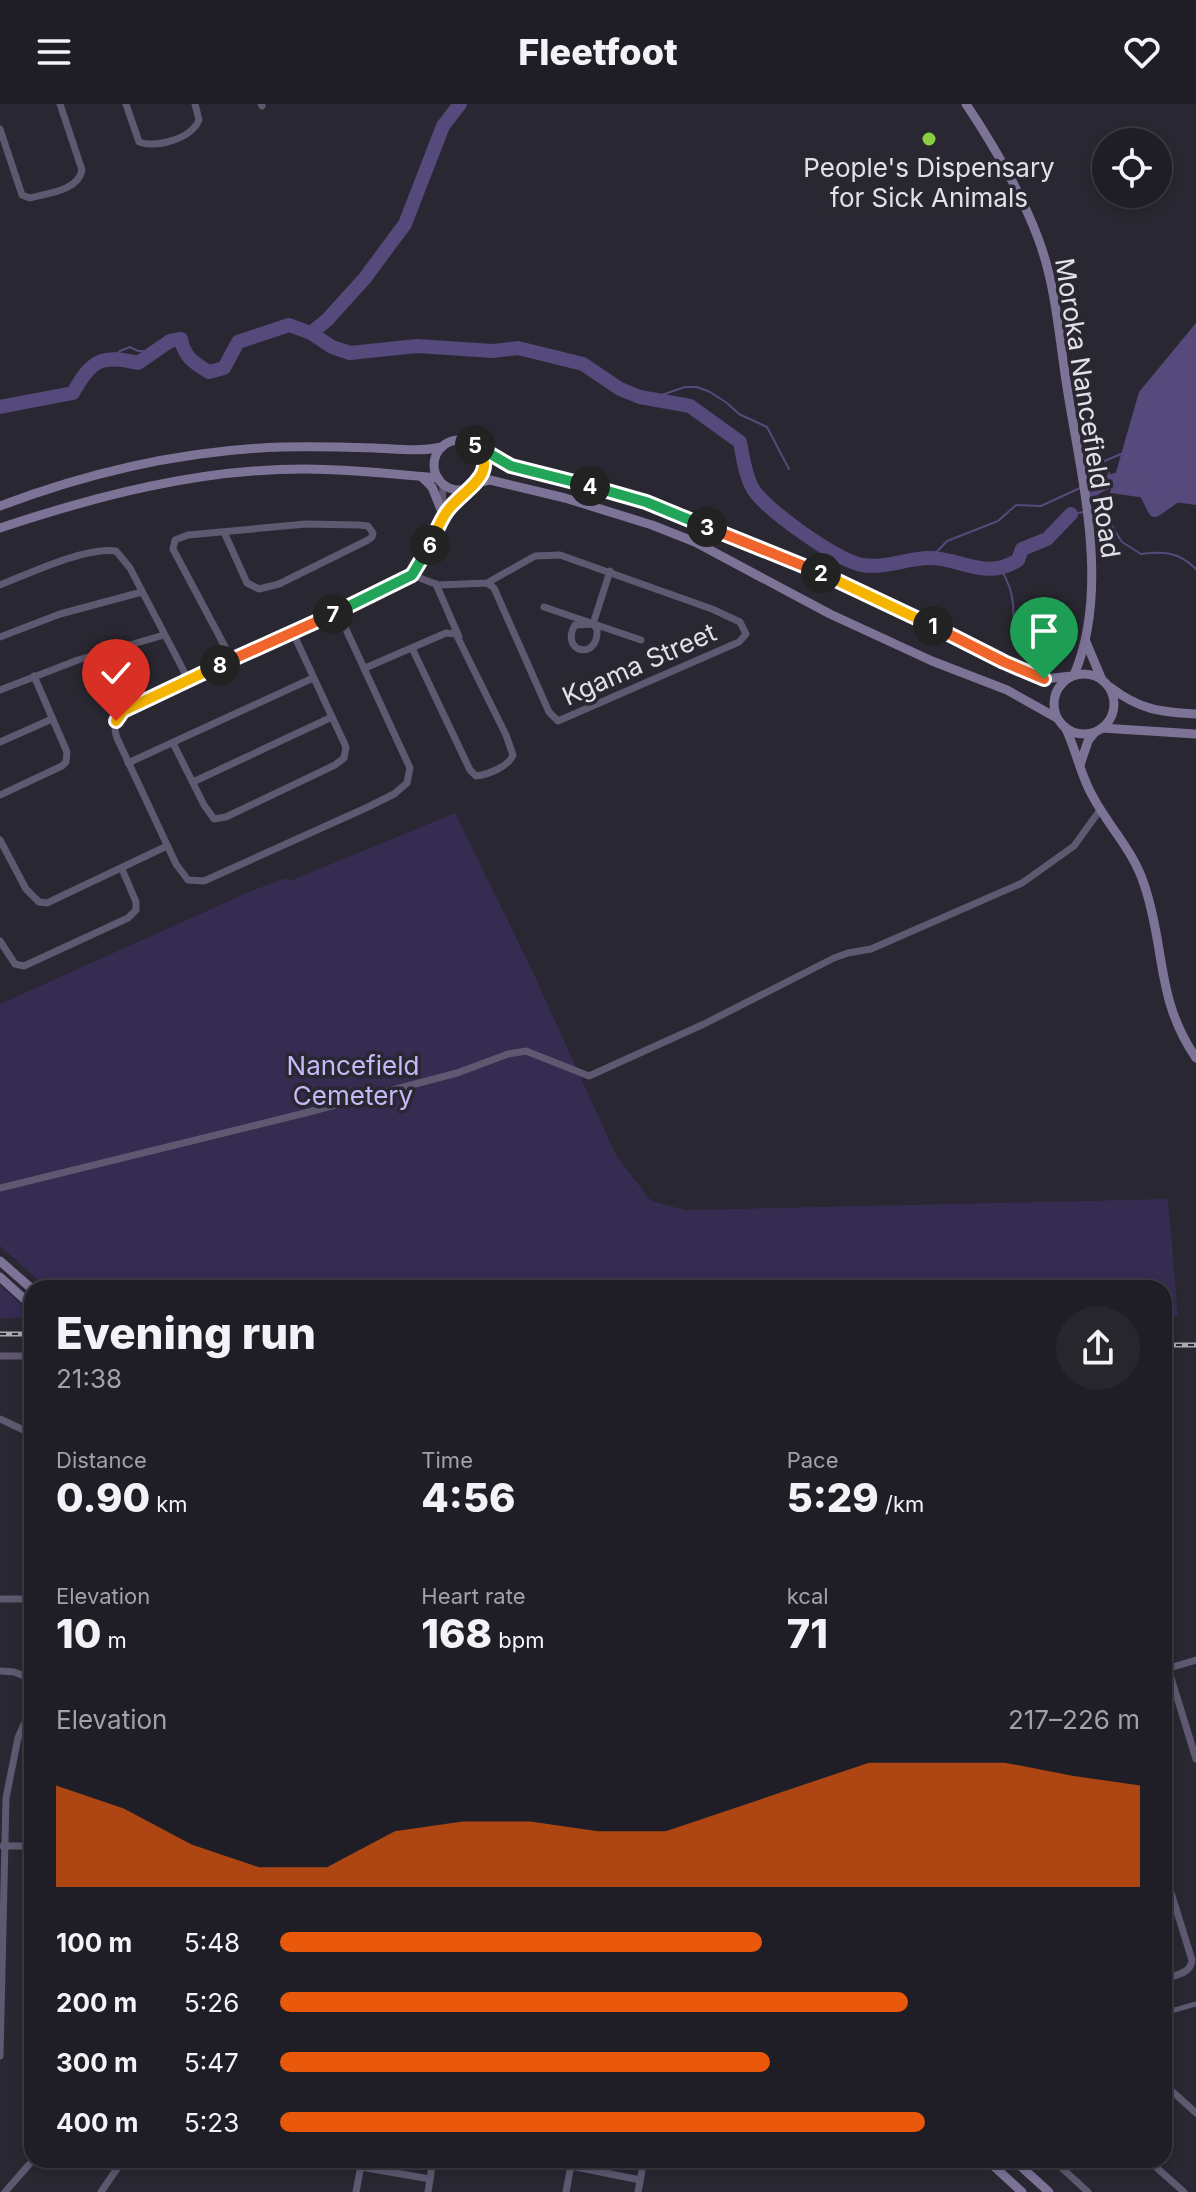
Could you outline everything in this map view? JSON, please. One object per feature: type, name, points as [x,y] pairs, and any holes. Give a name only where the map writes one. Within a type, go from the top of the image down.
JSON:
[{"type":"main road","name":"Moroka Nancefield Road","points":[[966,104],[998,152],[1038,238],[1052,289],[1092,560],[1086,642],[1073,676]]},
{"type":"main road","points":[[0,506],[96,475],[171,459],[230,451],[328,446],[422,451],[457,440],[473,445],[511,466],[646,502],[811,568],[906,611],[1034,677],[1044,679],[1086,673],[1105,682],[1138,706],[1196,714]]},
{"type":"main road","points":[[473,445],[481,454],[484,465],[474,485]]},
{"type":"main road","points":[[441,481],[435,460],[442,447]]},
{"type":"main road","points":[[0,528],[53,510],[143,487],[248,471],[306,469],[422,477],[441,481],[457,490],[490,480],[565,498],[695,542],[830,614],[932,661],[1007,690],[1057,718],[1065,727],[1100,810],[1126,845],[1145,886],[1169,1007],[1196,1058]]},
{"type":"main road","points":[[422,477],[432,487],[442,515]]},
{"type":"main road","name":"Moroka Nancefield Road","points":[[1086,642],[1105,682]]},
{"type":"main road","points":[[1057,718],[1056,692],[1073,676]]},
{"type":"main road","points":[[1080,765],[1088,741],[1108,722],[1114,708],[1114,700],[1105,682]]},
{"type":"main road","points":[[1065,727],[1079,733],[1098,730],[1196,734]]},
{"type":"main road","points":[[0,1261],[24,1282]]},
{"type":"main road","points":[[0,1277],[24,1299]]},
{"type":"main road","points":[[996,2168],[1022,2192]]},
{"type":"main road","points":[[1023,2168],[1049,2192]]},
{"type":"street","points":[[0,129],[19,191],[30,198],[66,188],[82,175],[60,104]]},
{"type":"street","points":[[126,104],[139,142],[152,145],[190,132],[199,120],[195,104]]},
{"type":"street","points":[[0,167],[10,164]]},
{"type":"street","points":[[441,481],[442,515]]},
{"type":"street","points":[[338,612],[410,768],[410,777],[402,788],[204,881],[193,881],[182,875],[115,732],[118,716],[188,679],[293,633],[412,575],[421,563],[442,515],[474,485]]},
{"type":"street","points":[[224,532],[247,583],[259,589],[279,584],[372,537],[373,533],[368,526],[306,524],[180,536],[173,544],[232,660]]},
{"type":"street","points":[[0,585],[57,563],[110,550],[121,555],[188,679]]},
{"type":"street","name":"Kgama Street","points":[[412,575],[436,584],[487,583],[524,561],[544,554],[560,555],[700,604],[740,622],[746,636],[739,642],[558,721],[549,712],[494,588],[487,583]]},
{"type":"street","points":[[593,624],[575,625],[570,640],[575,647],[584,650],[593,647],[598,635],[593,624],[610,571]]},
{"type":"street","points":[[412,648],[470,770],[476,776],[504,765],[513,755],[506,735],[436,584]]},
{"type":"street","points":[[0,637],[60,614],[142,592]]},
{"type":"street","points":[[544,607],[641,640]]},
{"type":"street","points":[[365,668],[449,632],[460,637]]},
{"type":"street","points":[[173,743],[214,819],[240,810],[344,758],[346,747],[293,633]]},
{"type":"street","points":[[0,690],[100,653],[164,635]]},
{"type":"street","points":[[0,795],[66,762],[67,752],[34,676]]},
{"type":"street","points":[[128,763],[313,678]]},
{"type":"street","points":[[193,782],[332,717]]},
{"type":"street","points":[[0,742],[52,719]]},
{"type":"street","points":[[0,1188],[457,1073],[508,1054],[526,1051],[589,1076],[704,1024],[834,958],[871,949],[1022,883],[1074,846],[1100,810]]},
{"type":"street","points":[[0,840],[26,889],[39,902],[47,903],[167,846]]},
{"type":"street","points":[[0,941],[15,964],[24,966],[128,918],[136,910],[136,902],[122,869]]},
{"type":"street","points":[[0,1356],[24,1356]]},
{"type":"street","points":[[0,1419],[24,1430]]},
{"type":"street","points":[[0,1599],[24,1599]]},
{"type":"street","points":[[1172,1667],[1196,1660]]},
{"type":"street","points":[[0,1671],[24,1676]]},
{"type":"street","points":[[1172,1677],[1192,1735],[1196,1759]]},
{"type":"street","points":[[0,2056],[6,1798],[24,1721]]},
{"type":"street","points":[[3,1846],[24,1846]]},
{"type":"street","points":[[1172,1896],[1192,1960],[1192,1966],[1187,1971],[1172,1976]]},
{"type":"street","points":[[1172,2011],[1196,2004]]},
{"type":"street","points":[[1172,2091],[1196,2113]]},
{"type":"street","points":[[7,2191],[26,2168]]},
{"type":"street","points":[[101,2192],[118,2168]]},
{"type":"street","points":[[356,2192],[361,2168]]},
{"type":"street","points":[[383,2168],[430,2179]]},
{"type":"street","points":[[428,2192],[432,2168]]},
{"type":"street","points":[[566,2192],[570,2168]]},
{"type":"street","points":[[591,2168],[640,2180]]},
{"type":"street","points":[[638,2192],[642,2168]]},
{"type":"street","points":[[1062,2168],[1088,2192]]},
{"type":"street","points":[[1157,2168],[1184,2192]]},
{"type":"green space","name":"Nancefield Cemetery","points":[[455,813],[530,966],[616,1155],[651,1201],[686,1210],[1168,1199],[1178,1316],[1172,1316],[1172,1280],[38,1280],[0,1246],[0,1004],[251,891],[286,878],[290,881]]},
{"type":"green space","points":[[0,1285],[24,1307],[24,1318],[0,1318]]},
{"type":"shaded area","points":[[1196,323],[1196,505],[1110,493],[1139,392]]},
{"type":"waterway","points":[[311,333],[365,278],[405,224],[443,126],[460,104]]},
{"type":"waterway","points":[[0,407],[73,393],[86,373],[99,362],[115,359],[138,363],[170,341],[181,339],[187,355],[199,366],[209,372],[224,368],[238,342],[289,325],[350,353],[417,346],[493,351],[518,348],[583,364],[620,389],[640,397],[690,406],[740,442],[750,484],[760,498],[820,545],[862,565],[879,566],[929,558],[995,569],[1018,560],[1022,549],[1047,539],[1071,514]]},
{"type":"waterway","points":[[112,358],[130,347],[138,351],[156,351]]},
{"type":"waterway","points":[[650,399],[685,387],[710,392],[739,414],[767,427],[789,469]]},
{"type":"waterway","points":[[1089,482],[1100,472],[1102,462],[1121,454]]},
{"type":"waterway","points":[[1102,469],[1108,471],[1111,481]]},
{"type":"waterway","points":[[1093,490],[1116,480],[1132,479],[1142,486],[1155,510],[1175,496],[1192,496],[1196,493]]},
{"type":"waterway","points":[[931,558],[947,541],[998,521],[1016,505],[1041,506],[1080,488]]},
{"type":"waterway","points":[[1091,512],[1098,511],[1107,518],[1122,542],[1141,554],[1171,554],[1196,569]]},
{"type":"waterway","points":[[1071,514],[1084,512]]},
{"type":"waterway","points":[[1019,557],[1035,550],[1047,539]]},
{"type":"waterway","points":[[1000,568],[1010,589],[1017,629],[1048,650],[1057,665]]},
{"type":"railway","points":[[0,1334],[24,1334]]},
{"type":"railway","points":[[1172,1345],[1196,1345]]},
{"type":"place","name":"People's Dispensary for Sick Animals","points":[[929,139]]},
{"type":"route","points":[[116,721],[123,711],[412,575],[421,563],[441,519],[481,477],[483,459],[473,445],[500,462],[646,502],[811,568],[906,611],[1034,677],[1044,679]]}]
